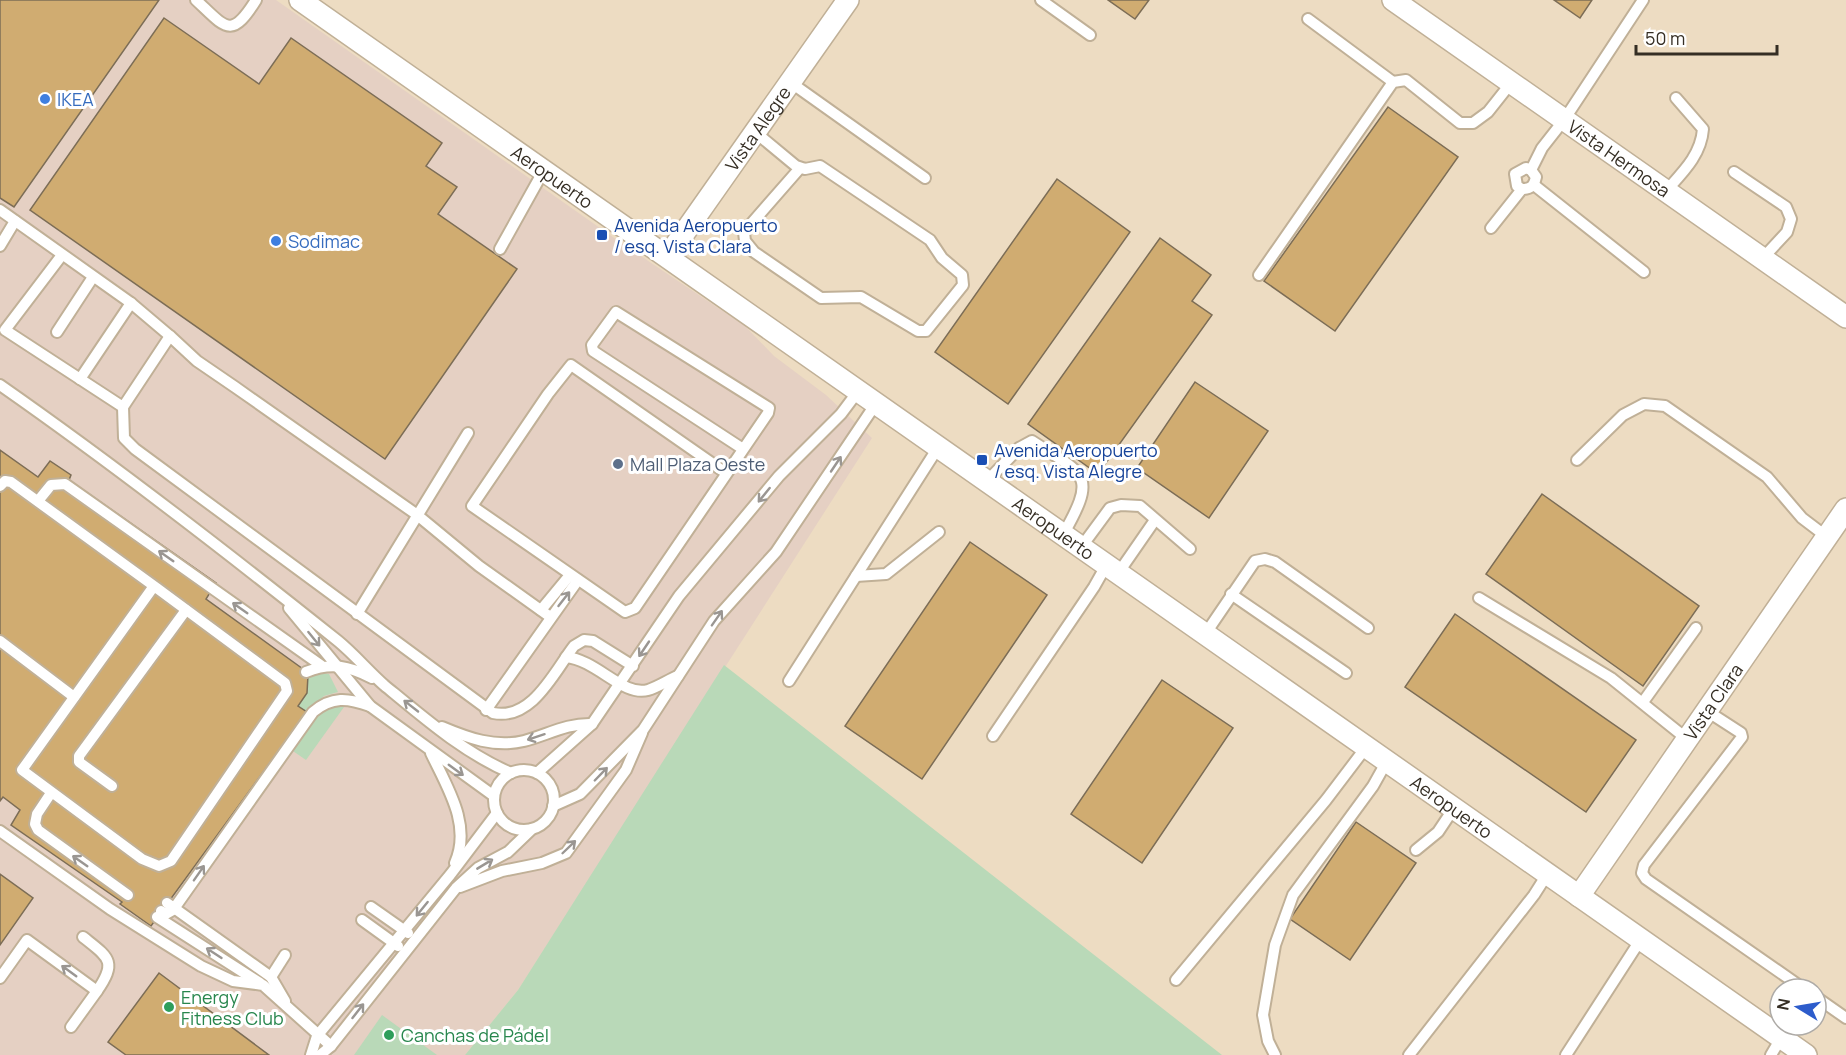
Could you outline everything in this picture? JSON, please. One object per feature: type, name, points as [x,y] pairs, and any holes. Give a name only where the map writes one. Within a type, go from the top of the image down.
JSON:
[{"type":"street","name":"Aeropuerto","points":[[300,0],[1548,873],[1641,939],[1776,1046],[1806,1055]]},
{"type":"street","name":"Vista Alegre","points":[[668,256],[848,0]]},
{"type":"street","name":"Vista Hermosa","points":[[1393,0],[1846,317]]},
{"type":"street","name":"Vista Clara","points":[[1579,896],[1846,510]]},
{"type":"lane","points":[[196,0],[226,25],[236,26],[242,22],[256,0]]},
{"type":"lane","points":[[1041,0],[1090,36]]},
{"type":"lane","points":[[1531,170],[1542,148],[1564,120],[1643,0]]},
{"type":"lane","points":[[1308,19],[1393,82],[1406,80],[1460,123],[1473,123],[1488,112],[1511,83]]},
{"type":"lane","points":[[790,82],[925,178]]},
{"type":"lane","points":[[1259,274],[1393,82]]},
{"type":"lane","points":[[1666,191],[1700,148],[1703,129],[1676,98]]},
{"type":"lane","points":[[755,132],[800,168],[820,166],[834,174],[930,240],[942,258],[962,274],[963,285],[926,331],[918,331],[861,297],[821,298],[754,252],[745,241],[744,232],[800,168]]},
{"type":"lane","points":[[1522,189],[1516,186],[1515,174],[1520,169],[1531,170],[1536,177],[1534,185]]},
{"type":"lane","points":[[500,249],[544,170]]},
{"type":"lane","points":[[1734,171],[1786,207],[1791,219],[1786,232],[1763,258]]},
{"type":"lane","points":[[1491,228],[1522,189],[1534,185]]},
{"type":"lane","points":[[1534,185],[1644,272]]},
{"type":"lane","points":[[0,210],[8,226],[62,255],[131,303],[225,381],[416,514],[479,566],[545,613]]},
{"type":"lane","points":[[0,246],[8,226]]},
{"type":"lane","points":[[62,255],[2,331],[123,407]]},
{"type":"lane","points":[[57,332],[93,277]]},
{"type":"lane","points":[[80,379],[131,303]]},
{"type":"lane","points":[[726,473],[569,365],[495,469],[472,506],[625,612],[631,611],[743,449],[768,412],[767,406],[621,312],[613,315],[592,345],[593,351],[743,449]]},
{"type":"lane","points":[[170,336],[123,407],[124,438],[135,449],[486,710],[509,715],[524,710],[579,642],[589,640],[633,666]]},
{"type":"lane","points":[[0,385],[98,455],[278,593],[351,651],[383,684],[480,760],[511,773]]},
{"type":"lane","points":[[537,773],[592,724],[679,596],[779,476],[841,414],[859,390]]},
{"type":"lane","points":[[320,1055],[331,1046],[456,888],[478,868],[508,852],[532,829],[543,822],[553,806],[580,794],[642,730],[724,607],[751,582],[776,552],[877,402]]},
{"type":"lane","points":[[1577,460],[1623,415],[1644,404],[1665,406],[1767,477],[1802,518],[1827,537]]},
{"type":"lane","points":[[357,614],[416,514],[468,433]]},
{"type":"lane","points":[[988,480],[1019,448],[1032,441],[1078,472],[1084,489],[1078,507],[1064,533]]},
{"type":"lane","points":[[789,681],[939,446]]},
{"type":"lane","points":[[0,486],[4,481],[12,482],[154,586],[285,683],[288,691],[171,861],[159,866],[148,863],[22,770],[154,586]]},
{"type":"lane","points":[[38,501],[51,485],[66,484],[322,666]]},
{"type":"lane","points":[[1082,546],[1110,508],[1121,505],[1140,506],[1190,549]]},
{"type":"lane","points":[[993,736],[1094,587],[1155,520]]},
{"type":"lane","points":[[856,576],[886,574],[939,532]]},
{"type":"lane","points":[[1206,633],[1255,561],[1265,558],[1275,562],[1368,628]]},
{"type":"lane","points":[[486,710],[545,613],[574,577]]},
{"type":"lane","points":[[278,593],[334,665],[370,706],[494,796]]},
{"type":"lane","points":[[1231,594],[1346,673]]},
{"type":"lane","points":[[1479,597],[1611,678],[1687,740]]},
{"type":"lane","points":[[112,786],[79,762],[79,756],[186,610]]},
{"type":"lane","points":[[1643,702],[1696,628]]},
{"type":"lane","points":[[0,641],[74,697]]},
{"type":"lane","points":[[566,657],[583,660],[620,684],[636,691],[647,690],[678,676]]},
{"type":"lane","points":[[306,672],[322,666],[334,665],[356,670],[383,684]]},
{"type":"lane","points":[[162,910],[166,914],[173,910],[313,712],[326,702],[339,699],[370,706]]},
{"type":"lane","points":[[1707,711],[1741,733],[1742,737],[1644,865],[1642,873],[1646,879],[1787,977]]},
{"type":"lane","points":[[434,724],[479,740],[505,743],[524,741],[571,725],[592,724]]},
{"type":"lane","points":[[456,888],[489,875],[542,863],[566,852],[626,770],[642,730]]},
{"type":"lane","points":[[1176,980],[1346,776],[1367,747]]},
{"type":"lane","points":[[430,750],[459,820],[462,843],[450,875]]},
{"type":"lane","points":[[1275,1055],[1268,1041],[1263,1015],[1275,945],[1293,896],[1373,786],[1387,761]]},
{"type":"lane","points":[[532,829],[515,829],[501,820],[497,813],[494,796],[500,783],[511,773],[519,771],[537,773],[552,790],[553,806]]},
{"type":"lane","points":[[51,793],[37,814],[35,824],[38,830],[128,895]]},
{"type":"lane","points":[[1416,850],[1438,832],[1454,808]]},
{"type":"lane","points":[[310,1055],[317,1036],[450,875],[497,813]]},
{"type":"lane","points":[[0,831],[110,909],[201,966],[233,981],[267,981]]},
{"type":"lane","points":[[1409,1055],[1534,895],[1548,873]]},
{"type":"lane","points":[[371,907],[415,939]]},
{"type":"lane","points":[[162,910],[267,981],[317,1036],[331,1046]]},
{"type":"lane","points":[[162,910],[267,981]]},
{"type":"lane","points":[[362,920],[405,952]]},
{"type":"lane","points":[[71,1028],[108,976],[110,963],[105,955],[83,937]]},
{"type":"lane","points":[[1566,1055],[1641,939]]},
{"type":"lane","points":[[0,978],[27,940],[97,991]]},
{"type":"lane","points":[[267,981],[285,955]]},
{"type":"lane","points":[[1828,1006],[1846,1018]]},
{"type":"shaded area","name":"Mall Plaza Oeste","points":[[0,0],[276,0],[617,240],[745,326],[774,356],[826,395],[872,438],[518,990],[465,1055],[0,1055]]},
{"type":"green space","points":[[724,665],[1222,1055],[465,1055],[518,990]]},
{"type":"green space","points":[[329,674],[338,692],[324,696],[307,712],[298,706],[307,693],[308,677]]},
{"type":"green space","points":[[336,706],[344,707],[306,760],[290,749],[319,712]]},
{"type":"green space","name":"Canchas de Pádel","points":[[382,1015],[437,1055],[354,1055]]},
{"type":"building","name":"IKEA","points":[[0,0],[159,0],[14,207],[0,198]]},
{"type":"building","points":[[1108,0],[1149,0],[1135,19]]},
{"type":"building","points":[[1554,0],[1592,0],[1580,18]]},
{"type":"building","name":"Sodimac","points":[[164,18],[259,84],[291,38],[442,143],[426,166],[457,187],[438,214],[517,269],[385,459],[30,210]]},
{"type":"building","points":[[1388,107],[1458,157],[1335,331],[1264,281]]},
{"type":"building","points":[[1057,179],[1130,232],[1008,404],[935,352]]},
{"type":"building","points":[[1160,238],[1211,275],[1192,301],[1212,315],[1098,474],[1028,424]]},
{"type":"building","points":[[1195,382],[1268,431],[1209,518],[1137,468]]},
{"type":"building","points":[[0,450],[38,477],[50,461],[71,475],[69,480],[216,583],[206,599],[303,669],[308,675],[307,693],[298,706],[307,712],[151,926],[120,904],[122,902],[11,825],[20,810],[3,797],[0,801]]},
{"type":"building","points":[[1542,494],[1699,606],[1643,686],[1486,574]]},
{"type":"building","points":[[970,542],[1047,595],[922,779],[845,726]]},
{"type":"building","points":[[1455,614],[1636,740],[1586,812],[1405,687]]},
{"type":"building","points":[[1162,680],[1233,728],[1142,863],[1071,814]]},
{"type":"building","points":[[1356,822],[1416,863],[1350,960],[1290,919]]},
{"type":"building","points":[[0,874],[33,898],[0,945]]},
{"type":"building","name":"Energy Fitness Club","points":[[159,973],[269,1055],[126,1055],[108,1042]]},
{"type":"place","name":"IKEA","points":[[45,99]]},
{"type":"place","name":"Avenida Aeropuerto / esq. Vista Clara","points":[[602,235]]},
{"type":"place","name":"Sodimac","points":[[276,241]]},
{"type":"place","name":"Avenida Aeropuerto / esq. Vista Alegre","points":[[982,460]]},
{"type":"place","name":"Mall Plaza Oeste","points":[[618,464]]},
{"type":"place","name":"Energy Fitness Club","points":[[169,1007]]},
{"type":"place","name":"Canchas de Pádel","points":[[389,1035]]}]
